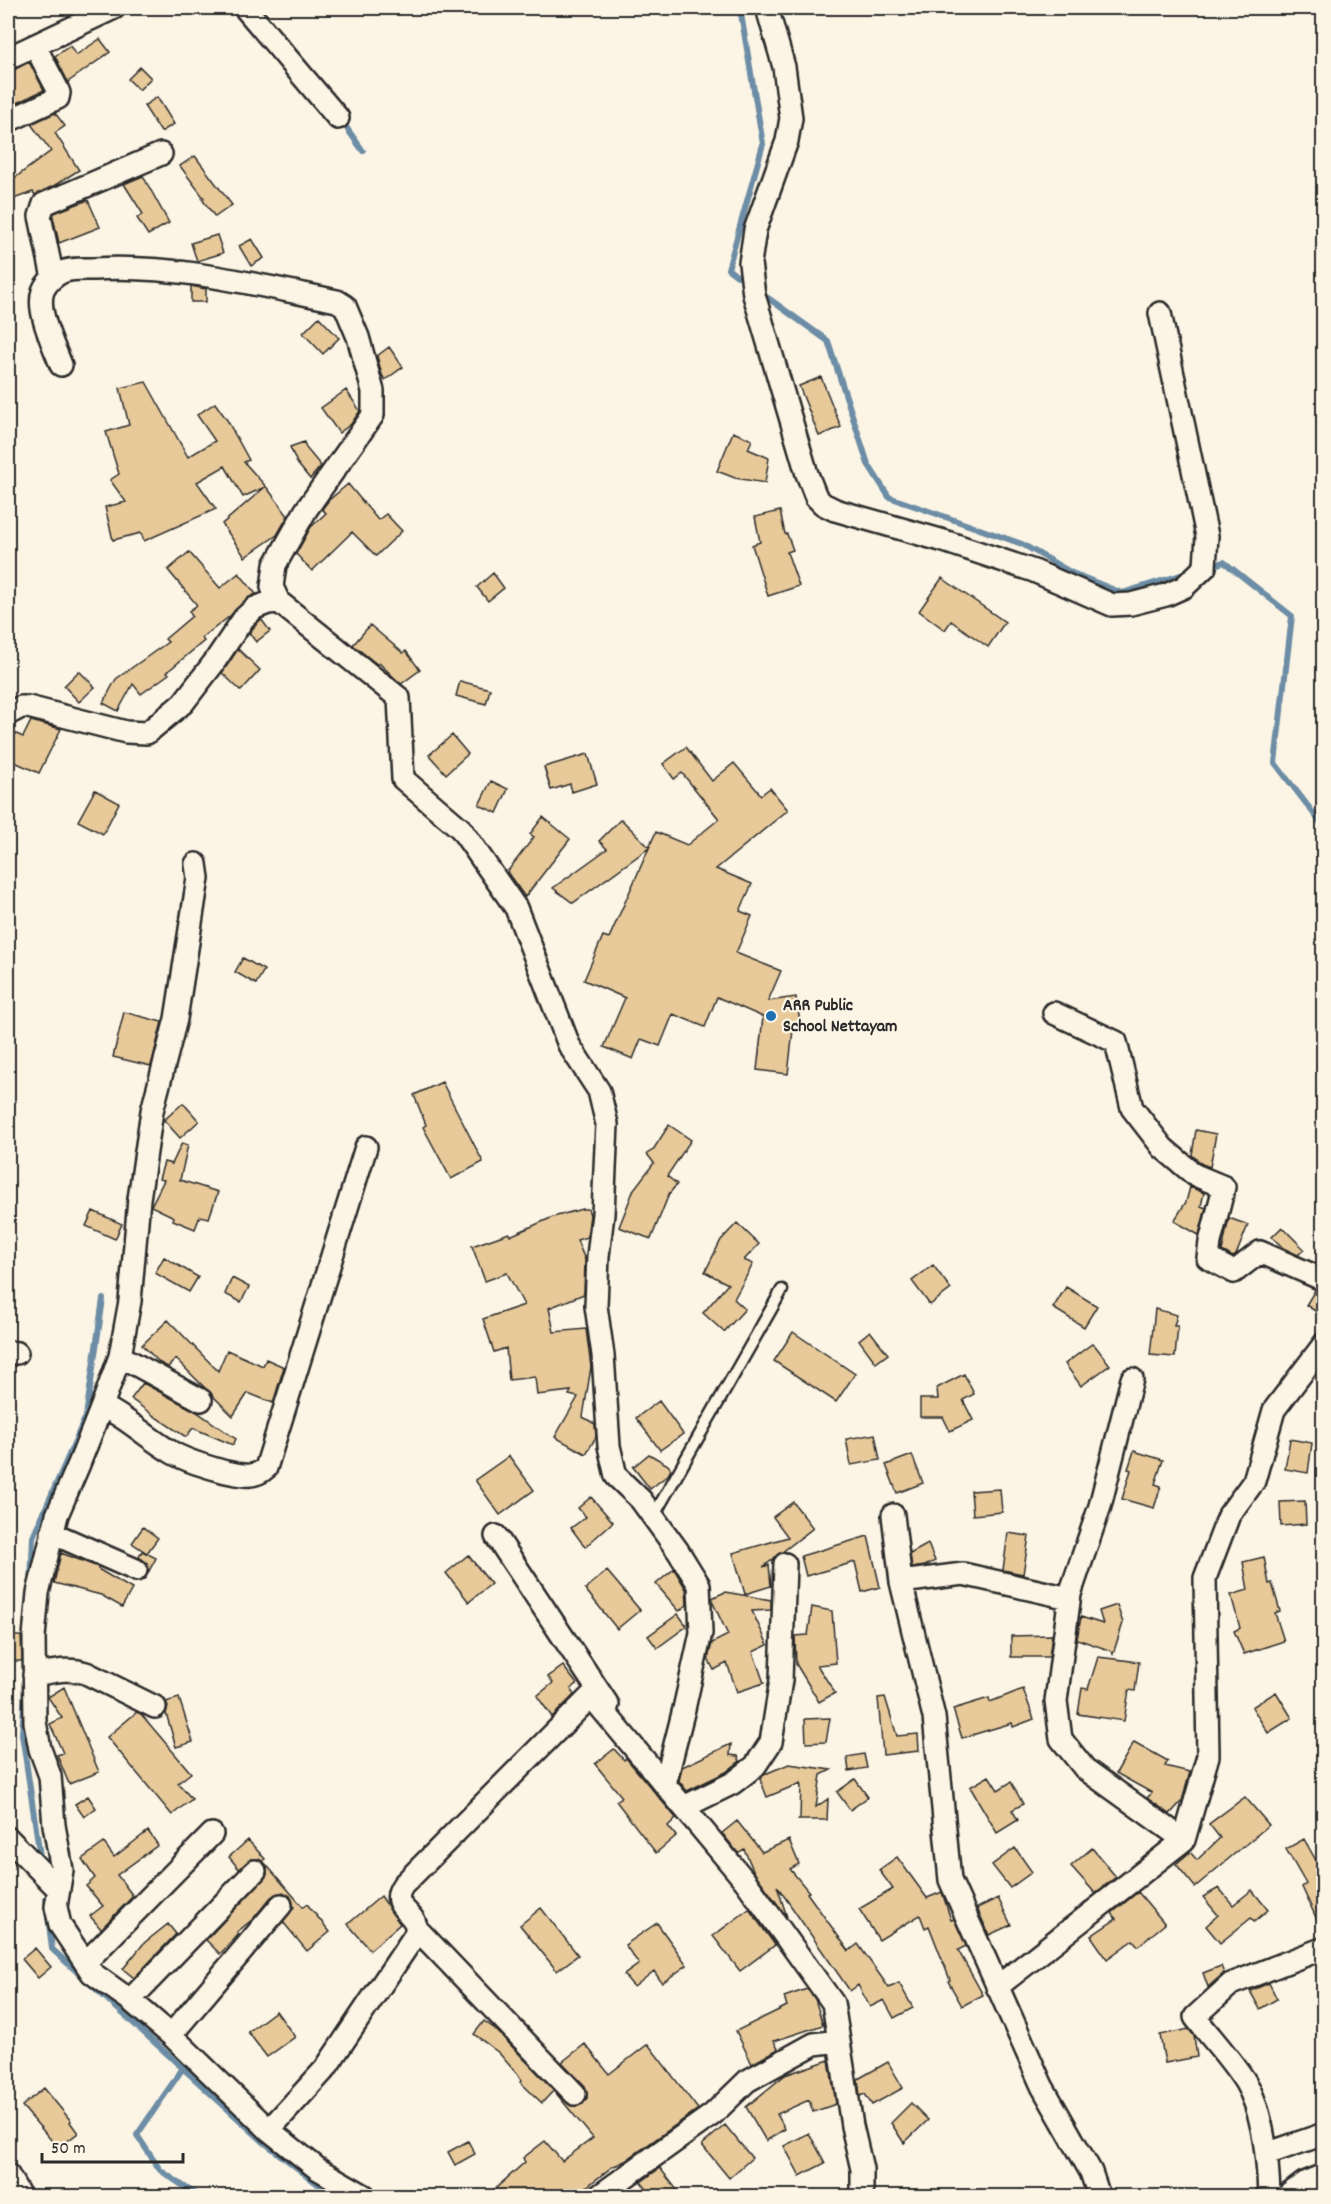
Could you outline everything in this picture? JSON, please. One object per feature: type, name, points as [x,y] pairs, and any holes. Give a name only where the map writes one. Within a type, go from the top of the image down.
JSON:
[{"type":"street","points":[[8,58],[114,8]]},
{"type":"street","points":[[245,8],[338,118]]},
{"type":"street","points":[[767,8],[784,66],[792,118],[787,141],[755,230],[750,263],[754,295],[803,463],[812,490],[823,504],[848,515],[944,541],[1034,571],[1112,605],[1131,604],[1166,595],[1184,587],[1205,567],[1207,536],[1160,313]]},
{"type":"street","points":[[8,121],[58,98],[57,88],[35,46]]},
{"type":"street","points":[[53,278],[40,216],[44,204],[161,154]]},
{"type":"street","points":[[61,365],[43,315],[43,290],[53,278],[64,271],[125,267],[225,279],[337,301],[345,306],[358,337],[373,391],[373,415],[306,510],[275,565],[272,587],[279,602],[399,698],[403,779],[461,829],[516,908],[569,1045],[599,1091],[607,1124],[596,1306],[603,1355],[609,1446],[616,1476],[641,1500],[678,1551],[699,1585],[700,1633],[665,1784]]},
{"type":"street","points":[[8,714],[21,707],[28,707],[126,732],[147,733],[183,703],[244,618],[261,605],[279,602]]},
{"type":"street","points":[[196,864],[198,878],[176,1020],[152,1111],[139,1199],[130,1301],[120,1356],[80,1464],[57,1515],[38,1593],[34,1637],[35,1722],[40,1749],[50,1776],[54,1825],[62,1870],[56,1906],[60,1924],[92,1973],[130,2000],[171,2035],[269,2130],[318,2169],[365,2196]]},
{"type":"street","points":[[1054,1013],[1116,1042],[1132,1108],[1163,1148],[1195,1176],[1224,1187],[1208,1258],[1234,1272],[1260,1252],[1323,1280]]},
{"type":"street","points":[[102,1406],[117,1413],[174,1454],[203,1466],[247,1476],[260,1473],[266,1468],[366,1147]]},
{"type":"street","points":[[997,1987],[1184,1840],[1208,1756],[1205,1578],[1229,1515],[1254,1481],[1274,1410],[1323,1344]]},
{"type":"street","points":[[120,1356],[201,1401]]},
{"type":"street","points":[[1132,1379],[1100,1506],[1070,1598],[1056,1701],[1061,1739],[1085,1768],[1184,1840]]},
{"type":"street","points":[[893,1515],[901,1582],[934,1717],[950,1880],[1042,2086],[1091,2172],[1099,2196]]},
{"type":"street","points":[[52,1533],[136,1570]]},
{"type":"street","points":[[496,1536],[643,1758]]},
{"type":"street","points":[[684,1807],[733,1783],[755,1766],[771,1742],[781,1680],[784,1564]]},
{"type":"street","points":[[901,1582],[963,1574],[1070,1598]]},
{"type":"street","points":[[34,1675],[75,1669],[155,1707]]},
{"type":"street","points":[[575,2094],[417,1929],[398,1901],[398,1893],[403,1885],[591,1696],[746,1882],[833,2003],[852,2126],[862,2169],[862,2196]]},
{"type":"street","points":[[86,1962],[212,1834]]},
{"type":"street","points":[[8,1838],[59,1890]]},
{"type":"street","points":[[130,2000],[255,1871]]},
{"type":"street","points":[[171,2035],[281,1905]]},
{"type":"street","points":[[269,2130],[325,2069],[417,1929]]},
{"type":"street","points":[[1269,2196],[1262,2127],[1246,2084],[1195,2017],[1231,1984],[1323,1948]]},
{"type":"street","points":[[600,2195],[713,2114],[747,2082],[814,2044],[839,2041]]},
{"type":"street","points":[[1266,2154],[1323,2134]]},
{"type":"street","points":[[8,2175],[20,2196]]},
{"type":"street","points":[[1287,2196],[1304,2183],[1323,2175]]},
{"type":"lane","points":[[653,1517],[782,1290]]},
{"type":"building","points":[[100,39],[110,52],[68,82],[55,56],[70,46],[76,55]]},
{"type":"building","points":[[29,62],[44,90],[8,107],[8,73]]},
{"type":"building","points":[[140,67],[151,78],[139,90],[128,79]]},
{"type":"building","points":[[157,97],[174,124],[161,132],[144,106]]},
{"type":"building","points":[[55,113],[65,126],[55,133],[79,170],[35,195],[33,192],[8,201],[8,183],[51,151],[31,124]]},
{"type":"building","points":[[195,156],[232,205],[215,217],[180,166]]},
{"type":"building","points":[[143,176],[169,223],[148,235],[137,218],[143,214],[124,184]]},
{"type":"building","points":[[88,200],[100,227],[59,243],[54,213]]},
{"type":"building","points":[[217,235],[223,253],[197,261],[191,243]]},
{"type":"building","points":[[252,239],[264,258],[251,266],[239,246]]},
{"type":"building","points":[[191,286],[206,289],[206,302],[191,302]]},
{"type":"building","points":[[319,317],[339,338],[323,354],[303,333]]},
{"type":"building","points":[[389,347],[403,367],[385,380],[377,356]]},
{"type":"building","points":[[821,377],[841,427],[819,436],[799,386]]},
{"type":"building","points":[[146,382],[188,457],[215,441],[197,415],[215,403],[249,460],[244,462],[268,489],[288,516],[277,535],[245,557],[222,524],[265,487],[243,497],[225,466],[197,482],[216,509],[144,541],[141,533],[113,540],[105,507],[126,502],[110,480],[119,474],[106,432],[129,425],[120,388]]},
{"type":"building","points":[[346,390],[360,411],[351,424],[339,433],[321,408]]},
{"type":"building","points":[[733,432],[752,440],[748,449],[769,458],[765,483],[735,478],[717,471]]},
{"type":"building","points":[[304,442],[306,448],[321,466],[310,479],[297,463],[290,447]]},
{"type":"building","points":[[348,484],[378,520],[386,514],[402,531],[376,556],[352,532],[312,571],[296,554],[311,527],[326,513],[322,509]]},
{"type":"building","points":[[780,511],[785,534],[793,550],[787,552],[799,586],[768,596],[752,545],[760,542],[755,517]]},
{"type":"building","points":[[189,552],[220,588],[239,573],[256,594],[246,599],[230,616],[202,638],[204,641],[167,672],[169,674],[141,694],[133,684],[118,711],[103,703],[116,679],[168,642],[165,639],[192,616],[189,611],[197,605],[168,570]]},
{"type":"building","points":[[493,573],[504,588],[488,601],[477,587]]},
{"type":"building","points":[[942,578],[1005,622],[988,647],[951,621],[945,630],[919,611]]},
{"type":"building","points":[[261,619],[270,631],[256,642],[249,633]]},
{"type":"building","points":[[370,625],[403,653],[406,651],[420,670],[401,684],[379,663],[378,665],[353,645]]},
{"type":"building","points":[[238,649],[260,670],[241,691],[222,673]]},
{"type":"building","points":[[79,671],[95,687],[79,702],[64,686]]},
{"type":"building","points":[[460,681],[490,689],[486,704],[456,696]]},
{"type":"building","points":[[31,721],[61,729],[39,773],[8,759],[8,730],[23,737]]},
{"type":"building","points":[[452,735],[468,754],[446,774],[429,755]]},
{"type":"building","points":[[686,747],[712,781],[734,763],[761,795],[770,788],[788,810],[716,869],[752,884],[740,911],[752,916],[736,953],[781,971],[768,1001],[796,997],[801,1028],[793,1030],[788,1074],[757,1070],[763,1017],[717,997],[705,1027],[673,1014],[660,1046],[641,1039],[633,1059],[604,1047],[625,998],[584,980],[603,936],[609,938],[649,848],[573,903],[553,888],[607,849],[599,841],[621,819],[649,847],[656,832],[687,845],[719,819],[682,773],[674,779],[663,764]]},
{"type":"building","points":[[588,754],[597,784],[572,792],[570,784],[551,790],[544,767]]},
{"type":"building","points":[[491,781],[508,789],[497,813],[479,805]]},
{"type":"building","points":[[95,790],[119,803],[103,834],[78,821]]},
{"type":"building","points":[[543,817],[570,839],[525,897],[507,872],[534,837],[530,834]]},
{"type":"building","points":[[243,958],[264,970],[256,984],[235,972]]},
{"type":"building","points":[[124,1012],[162,1022],[151,1066],[113,1057]]},
{"type":"building","points":[[442,1082],[483,1162],[451,1179],[423,1127],[426,1125],[414,1095]]},
{"type":"building","points":[[183,1103],[199,1121],[180,1138],[164,1120]]},
{"type":"building","points":[[669,1125],[691,1140],[667,1176],[677,1184],[669,1194],[651,1239],[619,1227],[634,1189],[654,1163],[647,1154],[653,1150]]},
{"type":"building","points":[[1196,1130],[1216,1134],[1210,1167],[1202,1164],[1192,1155]]},
{"type":"building","points":[[182,1143],[188,1145],[180,1180],[218,1192],[209,1218],[200,1216],[195,1229],[173,1220],[174,1217],[151,1206],[164,1180],[159,1179],[164,1162],[172,1164]]},
{"type":"building","points":[[1190,1187],[1204,1193],[1201,1206],[1206,1208],[1199,1235],[1174,1221],[1186,1202]]},
{"type":"building","points":[[588,1209],[590,1215],[587,1237],[577,1240],[585,1260],[584,1294],[549,1308],[554,1332],[586,1329],[591,1367],[583,1417],[595,1424],[596,1437],[586,1454],[555,1437],[578,1397],[569,1395],[571,1391],[537,1395],[535,1377],[509,1380],[506,1348],[494,1352],[483,1319],[524,1305],[507,1273],[485,1281],[472,1246],[509,1233],[510,1236],[553,1217]]},
{"type":"building","points":[[93,1211],[122,1224],[115,1239],[86,1226]]},
{"type":"building","points":[[1229,1218],[1248,1225],[1236,1255],[1233,1257],[1222,1251]]},
{"type":"building","points":[[737,1223],[759,1244],[744,1260],[753,1264],[734,1299],[745,1309],[724,1332],[703,1313],[728,1284],[705,1272],[721,1240]]},
{"type":"building","points":[[1282,1227],[1304,1249],[1298,1255],[1283,1248],[1272,1237]]},
{"type":"building","points":[[164,1257],[198,1277],[189,1292],[155,1273]]},
{"type":"building","points":[[933,1265],[951,1289],[930,1305],[912,1281]]},
{"type":"building","points":[[232,1278],[249,1287],[241,1302],[225,1294]]},
{"type":"building","points":[[1066,1287],[1097,1306],[1084,1327],[1053,1308]]},
{"type":"building","points":[[1315,1290],[1323,1292],[1323,1316],[1306,1305]]},
{"type":"building","points":[[1155,1309],[1177,1315],[1174,1326],[1178,1326],[1175,1357],[1150,1355]]},
{"type":"building","points":[[168,1320],[218,1371],[227,1350],[263,1366],[266,1359],[284,1367],[273,1403],[248,1393],[233,1416],[176,1359],[168,1367],[160,1363],[142,1345]]},
{"type":"building","points":[[870,1331],[888,1354],[876,1363],[859,1340]]},
{"type":"building","points":[[793,1332],[855,1374],[836,1402],[774,1361]]},
{"type":"building","points":[[1093,1343],[1110,1365],[1081,1386],[1065,1364]]},
{"type":"building","points":[[964,1374],[974,1394],[963,1400],[973,1420],[950,1431],[943,1417],[920,1417],[920,1399],[938,1399],[937,1388]]},
{"type":"building","points":[[143,1383],[197,1412],[236,1439],[233,1445],[193,1428],[186,1437],[157,1418],[131,1399]]},
{"type":"building","points":[[659,1401],[683,1434],[660,1450],[636,1418]]},
{"type":"building","points":[[875,1434],[880,1460],[851,1465],[846,1439]]},
{"type":"building","points":[[1290,1439],[1312,1443],[1308,1473],[1285,1469]]},
{"type":"building","points":[[1134,1451],[1163,1460],[1155,1484],[1161,1486],[1154,1508],[1122,1499]]},
{"type":"building","points":[[649,1454],[671,1469],[668,1475],[650,1489],[633,1467]]},
{"type":"building","points":[[912,1455],[923,1483],[897,1493],[886,1465]]},
{"type":"building","points":[[509,1456],[534,1490],[500,1515],[475,1480]]},
{"type":"building","points":[[1000,1489],[1002,1512],[973,1515],[971,1491]]},
{"type":"building","points":[[591,1497],[613,1522],[585,1547],[571,1528],[586,1517],[578,1508]]},
{"type":"building","points":[[1305,1501],[1306,1524],[1281,1526],[1280,1502]]},
{"type":"building","points":[[793,1502],[813,1528],[763,1567],[769,1565],[771,1586],[745,1594],[733,1553],[788,1537],[773,1517]]},
{"type":"building","points":[[143,1527],[158,1538],[147,1553],[132,1543]]},
{"type":"building","points":[[1008,1533],[1029,1536],[1023,1574],[1003,1570]]},
{"type":"building","points":[[868,1536],[880,1587],[862,1592],[855,1562],[806,1576],[801,1556]]},
{"type":"building","points":[[928,1544],[935,1561],[925,1566],[912,1568],[910,1554]]},
{"type":"building","points":[[142,1551],[156,1558],[148,1573],[147,1563],[139,1557]]},
{"type":"building","points":[[61,1553],[98,1567],[132,1589],[122,1607],[101,1595],[54,1583]]},
{"type":"building","points":[[468,1555],[491,1584],[469,1602],[446,1573]]},
{"type":"building","points":[[1264,1557],[1269,1584],[1272,1583],[1280,1611],[1275,1613],[1284,1641],[1244,1654],[1234,1631],[1240,1628],[1231,1595],[1248,1590],[1243,1562]]},
{"type":"building","points":[[674,1569],[686,1589],[687,1605],[679,1611],[656,1584]]},
{"type":"building","points":[[607,1571],[640,1610],[617,1629],[585,1589]]},
{"type":"building","points":[[725,1592],[771,1600],[771,1610],[752,1611],[768,1645],[753,1652],[764,1683],[737,1692],[727,1663],[714,1670],[708,1659],[712,1643],[728,1635],[712,1598]]},
{"type":"building","points":[[1117,1605],[1123,1623],[1113,1654],[1112,1651],[1077,1639],[1081,1617],[1103,1624],[1099,1611]]},
{"type":"building","points":[[812,1607],[832,1611],[836,1663],[817,1665],[835,1693],[819,1702],[796,1664],[795,1636],[808,1635]]},
{"type":"building","points":[[678,1614],[687,1626],[657,1648],[648,1636]]},
{"type":"building","points":[[1052,1635],[1049,1657],[1011,1657],[1011,1636]]},
{"type":"building","points":[[8,1636],[21,1636],[22,1661],[8,1661]]},
{"type":"building","points":[[1098,1657],[1139,1662],[1135,1691],[1129,1690],[1124,1721],[1078,1714],[1082,1688],[1088,1689]]},
{"type":"building","points":[[563,1666],[577,1684],[571,1689],[574,1695],[552,1717],[537,1696],[553,1683],[548,1677]]},
{"type":"building","points":[[64,1687],[99,1772],[69,1784],[57,1755],[63,1753],[50,1724],[62,1718],[48,1697]]},
{"type":"building","points":[[1023,1689],[1034,1719],[1013,1727],[1012,1723],[962,1738],[953,1709],[989,1698],[990,1702]]},
{"type":"building","points":[[1276,1692],[1292,1718],[1268,1733],[1252,1707]]},
{"type":"building","points":[[885,1697],[897,1736],[918,1734],[919,1751],[883,1755],[878,1698]]},
{"type":"building","points":[[179,1698],[193,1742],[176,1747],[166,1713],[168,1707],[166,1702]]},
{"type":"building","points":[[137,1712],[191,1773],[178,1783],[192,1799],[172,1815],[107,1737]]},
{"type":"building","points":[[830,1718],[826,1742],[806,1743],[805,1719]]},
{"type":"building","points":[[1134,1742],[1168,1761],[1165,1766],[1190,1772],[1182,1801],[1170,1814],[1147,1798],[1152,1793],[1116,1773]]},
{"type":"building","points":[[731,1744],[730,1755],[738,1756],[740,1761],[726,1772],[687,1791],[679,1781],[682,1767]]},
{"type":"building","points":[[614,1749],[624,1760],[626,1758],[676,1818],[668,1826],[676,1836],[656,1853],[616,1801],[622,1797],[595,1764]]},
{"type":"building","points":[[864,1754],[867,1768],[849,1771],[847,1757]]},
{"type":"building","points":[[789,1764],[831,1770],[821,1775],[816,1807],[828,1799],[827,1820],[798,1820],[800,1818],[801,1783],[767,1797],[760,1779],[765,1774]]},
{"type":"building","points":[[989,1776],[998,1790],[1011,1782],[1023,1804],[1012,1810],[1018,1820],[997,1833],[970,1787]]},
{"type":"building","points":[[855,1779],[868,1797],[850,1810],[837,1792]]},
{"type":"building","points":[[88,1796],[96,1808],[84,1817],[75,1804]]},
{"type":"building","points":[[1245,1797],[1269,1825],[1195,1887],[1176,1864],[1190,1852],[1197,1860],[1220,1838],[1209,1824]]},
{"type":"building","points":[[737,1821],[762,1852],[789,1840],[799,1864],[790,1869],[809,1892],[807,1893],[849,1951],[858,1944],[889,1988],[899,1983],[913,2008],[894,2018],[884,2000],[870,2007],[858,1985],[850,1991],[777,1886],[787,1917],[754,1872],[744,1849],[738,1853],[722,1833]]},
{"type":"building","points":[[148,1831],[158,1845],[117,1875],[133,1896],[101,1929],[90,1916],[103,1906],[86,1886],[95,1878],[82,1859],[104,1843],[114,1857]]},
{"type":"building","points":[[1304,1839],[1323,1873],[1323,1933],[1302,1887],[1306,1884],[1286,1849]]},
{"type":"building","points":[[248,1840],[303,1907],[307,1904],[330,1932],[307,1951],[283,1922],[294,1907],[290,1896],[283,1892],[271,1897],[253,1919],[237,1932],[239,1934],[220,1954],[206,1940],[267,1875],[267,1867],[259,1859],[251,1859],[239,1869],[229,1857]]},
{"type":"building","points":[[1015,1848],[1032,1872],[1010,1888],[992,1865]]},
{"type":"building","points":[[1092,1848],[1116,1877],[1095,1893],[1071,1866]]},
{"type":"building","points":[[897,1857],[927,1898],[942,1892],[951,1920],[954,1919],[966,1946],[958,1950],[983,1995],[962,2006],[948,1981],[950,1980],[929,1926],[925,1928],[920,1915],[879,1940],[859,1909],[893,1889],[879,1870]]},
{"type":"building","points":[[1219,1888],[1233,1905],[1252,1890],[1268,1910],[1254,1922],[1251,1918],[1220,1943],[1206,1926],[1218,1915],[1203,1897]]},
{"type":"building","points":[[1138,1892],[1165,1924],[1138,1946],[1133,1940],[1107,1959],[1091,1936],[1116,1919],[1112,1913]]},
{"type":"building","points":[[381,1896],[400,1924],[370,1950],[348,1924]]},
{"type":"building","points":[[998,1898],[1011,1925],[989,1935],[977,1908]]},
{"type":"building","points":[[541,1908],[578,1955],[557,1971],[520,1925]]},
{"type":"building","points":[[749,1909],[775,1945],[740,1971],[713,1936]]},
{"type":"building","points":[[657,1923],[687,1965],[662,1983],[654,1971],[634,1987],[624,1975],[639,1964],[625,1945]]},
{"type":"building","points":[[168,1924],[176,1934],[134,1978],[123,1969],[144,1943]]},
{"type":"building","points":[[35,1948],[51,1967],[38,1978],[22,1959]]},
{"type":"building","points":[[1221,1966],[1224,1973],[1208,1987],[1203,1973]]},
{"type":"building","points":[[1269,1983],[1277,1999],[1260,2009],[1250,1991]]},
{"type":"building","points":[[807,1989],[815,1999],[823,2025],[774,2041],[778,2049],[752,2064],[736,2031],[787,2006],[784,1997]]},
{"type":"building","points":[[276,2011],[295,2037],[267,2057],[248,2032]]},
{"type":"building","points":[[484,2021],[495,2029],[554,2090],[542,2103],[520,2082],[522,2080],[499,2053],[474,2034]]},
{"type":"building","points":[[1189,2029],[1194,2036],[1197,2057],[1165,2063],[1160,2035]]},
{"type":"building","points":[[585,2044],[609,2074],[648,2044],[698,2109],[625,2161],[612,2167],[575,2196],[487,2196],[525,2162],[523,2158],[545,2141],[562,2161],[593,2138],[555,2092],[572,2106],[583,2104],[587,2098],[585,2086],[562,2062]]},
{"type":"building","points":[[829,2060],[836,2104],[813,2112],[809,2100],[777,2114],[785,2129],[766,2141],[746,2107],[785,2075]]},
{"type":"building","points":[[888,2062],[903,2088],[872,2105],[865,2094],[860,2096],[858,2079]]},
{"type":"building","points":[[44,2088],[78,2133],[58,2148],[22,2106]]},
{"type":"building","points":[[911,2103],[928,2120],[904,2143],[891,2123]]},
{"type":"building","points":[[725,2125],[752,2158],[729,2178],[702,2145]]},
{"type":"building","points":[[809,2133],[825,2163],[800,2176],[784,2146]]},
{"type":"building","points":[[468,2141],[475,2154],[455,2165],[448,2152]]},
{"type":"building","points":[[660,2168],[677,2190],[668,2196],[652,2196],[641,2182]]},
{"type":"waterway","points":[[737,276],[728,269],[763,144],[740,8]]},
{"type":"waterway","points":[[341,120],[363,151]]},
{"type":"waterway","points":[[768,298],[828,341],[868,464],[889,497],[1022,544],[1072,573],[1122,593],[1187,573]]},
{"type":"waterway","points":[[1209,566],[1224,562],[1292,616],[1275,763],[1324,827]]},
{"type":"waterway","points":[[31,1583],[33,1537],[86,1416],[103,1299]]},
{"type":"waterway","points":[[25,1692],[22,1734],[40,1856]]},
{"type":"waterway","points":[[46,1899],[52,1949],[265,2143],[333,2196]]},
{"type":"waterway","points":[[183,2068],[137,2135],[160,2170],[198,2196]]},
{"type":"place","name":"ARR Public School Nettayam","points":[[771,1016]]}]
